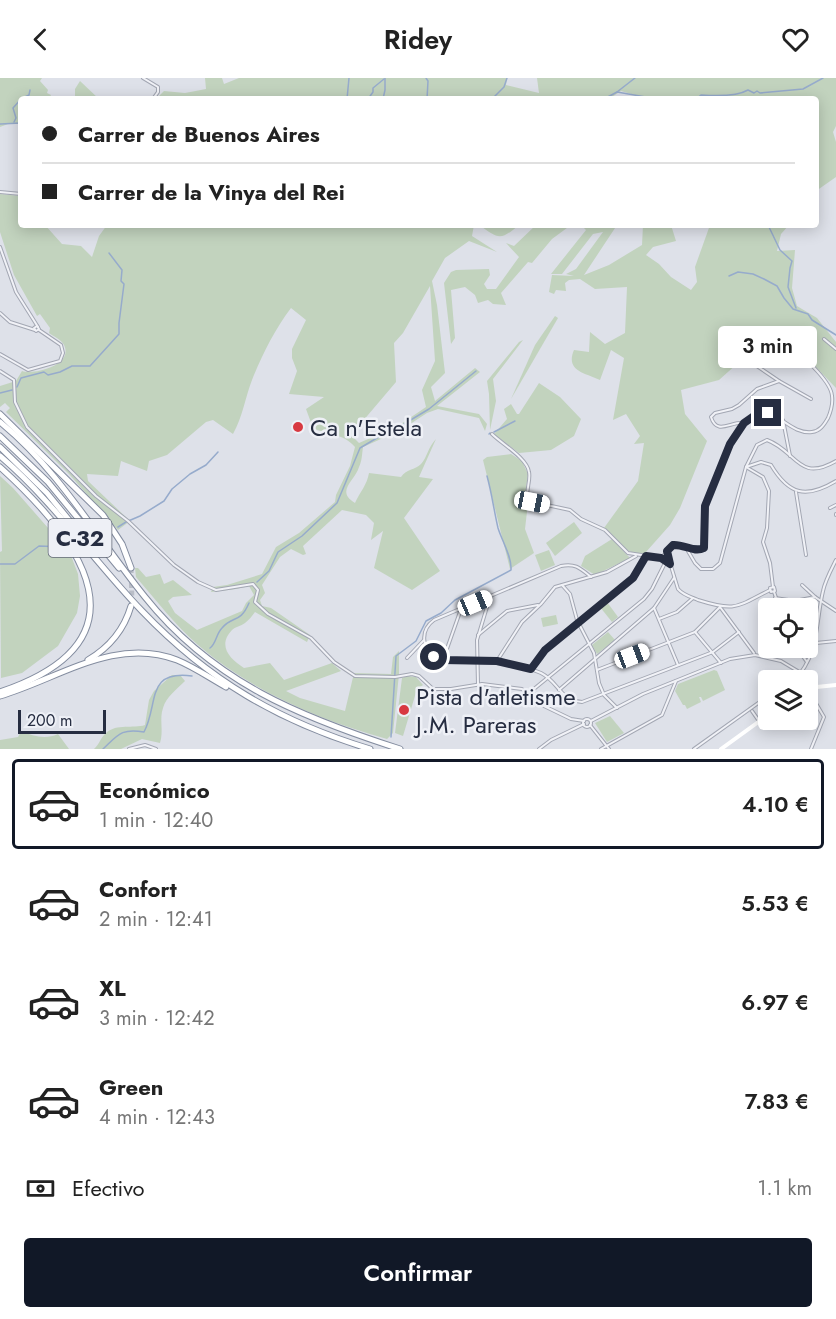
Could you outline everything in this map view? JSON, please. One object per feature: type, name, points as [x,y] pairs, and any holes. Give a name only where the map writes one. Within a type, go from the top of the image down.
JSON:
[{"type":"highway","points":[[0,414],[18,429],[103,515],[122,544],[131,568]]},
{"type":"highway","name":"C-32","points":[[0,422],[38,456],[144,596],[190,643],[237,680],[268,698],[312,719],[400,749]]},
{"type":"highway","points":[[18,429],[38,456]]},
{"type":"highway","points":[[0,436],[48,482],[144,596]]},
{"type":"highway","points":[[0,447],[47,494],[156,624]]},
{"type":"highway","name":"C-32","points":[[0,456],[48,501],[128,596],[203,667],[236,690],[299,723],[370,749]]},
{"type":"highway","points":[[0,467],[41,507],[60,532],[82,565],[90,594],[87,621],[72,652],[51,669],[18,685],[0,690]]},
{"type":"highway","points":[[74,668],[101,652],[115,639],[131,606]]},
{"type":"highway","points":[[0,696],[116,654],[150,653],[177,660],[225,687],[236,690]]},
{"type":"main road","points":[[818,686],[836,685]]},
{"type":"main road","points":[[721,749],[758,723]]},
{"type":"street","points":[[143,78],[158,87],[155,96]]},
{"type":"street","points":[[0,192],[18,194]]},
{"type":"street","points":[[0,247],[11,279],[37,328],[62,345],[63,353],[60,361],[27,370],[0,354]]},
{"type":"street","points":[[0,313],[10,322],[28,329],[37,328]]},
{"type":"street","points":[[661,558],[673,545],[698,550],[704,548],[705,506],[730,444],[744,423],[754,416],[768,413],[797,430],[813,432],[824,426],[831,411],[832,394],[826,381],[779,335]]},
{"type":"street","points":[[824,339],[836,349]]},
{"type":"street","points":[[748,360],[778,381],[812,399]]},
{"type":"street","points":[[0,371],[14,380],[15,402],[27,427],[96,496],[114,509],[186,575],[216,590],[253,584],[258,590],[254,600],[260,608],[292,629],[311,638],[334,662],[355,676],[395,677],[412,674],[419,676],[433,689],[451,689],[478,684],[517,688],[529,693],[553,710],[584,723],[586,726],[617,708],[730,658],[755,655],[790,664],[797,670]]},
{"type":"street","points":[[744,423],[739,422],[724,428],[718,427],[713,423],[711,417],[715,413],[732,409],[757,389],[778,381]]},
{"type":"street","points":[[783,420],[790,456]]},
{"type":"street","points":[[492,434],[526,462],[530,473],[528,501],[570,510],[581,519],[605,530],[625,551],[636,556],[661,558],[670,564]]},
{"type":"street","points":[[685,546],[701,569],[713,569],[720,563],[746,467],[757,445],[767,440],[777,444],[807,468],[821,469],[836,460]]},
{"type":"street","points":[[746,467],[761,462],[771,465],[778,476],[796,492],[808,492],[836,482]]},
{"type":"street","points":[[746,467],[763,477],[769,491],[767,528],[763,542],[770,563],[772,589],[776,598]]},
{"type":"street","points":[[796,492],[806,555]]},
{"type":"street","points":[[830,508],[836,505]]},
{"type":"street","points":[[667,551],[680,592],[693,598],[727,608],[738,606],[772,589]]},
{"type":"street","points":[[497,661],[522,622],[541,604],[551,590],[591,578],[622,565],[636,556]]},
{"type":"street","points":[[531,669],[545,650],[633,578],[646,556]]},
{"type":"street","points":[[818,629],[823,590],[836,560]]},
{"type":"street","points":[[529,693],[646,597],[666,561]]},
{"type":"street","points":[[591,578],[578,566],[570,564],[561,566],[430,624],[423,634],[424,640],[430,654],[434,657],[443,660],[497,661],[531,669],[548,677],[563,696],[576,701],[588,701],[712,652],[739,632]]},
{"type":"street","points":[[559,690],[654,608],[674,578]]},
{"type":"street","points":[[562,585],[570,594],[578,622],[595,660],[604,695],[617,708]]},
{"type":"street","points":[[802,585],[836,611]]},
{"type":"street","points":[[478,684],[478,635],[490,597]]},
{"type":"street","points":[[810,598],[815,597]]},
{"type":"street","points":[[659,619],[677,612],[693,598]]},
{"type":"street","points":[[478,635],[507,611],[541,604]]},
{"type":"street","points":[[720,607],[755,655]]},
{"type":"street","points":[[597,670],[695,632],[720,607]]},
{"type":"street","points":[[654,608],[678,665]]},
{"type":"street","points":[[725,614],[727,608]]},
{"type":"street","points":[[443,660],[461,609]]},
{"type":"street","points":[[695,632],[721,663]]},
{"type":"street","points":[[407,658],[424,640]]},
{"type":"street","points":[[818,643],[836,641]]},
{"type":"street","points":[[804,658],[807,662]]},
{"type":"street","points":[[803,670],[809,658]]},
{"type":"street","points":[[601,749],[662,715],[675,681]]},
{"type":"street","points":[[694,749],[758,703]]},
{"type":"street","points":[[752,711],[754,706]]},
{"type":"street","points":[[811,749],[824,717],[818,707]]},
{"type":"street","points":[[746,712],[752,711]]},
{"type":"street","points":[[752,711],[758,720]]},
{"type":"street","points":[[539,749],[588,719],[608,747]]},
{"type":"street","points":[[129,749],[145,745],[156,749]]},
{"type":"green space","points":[[0,78],[42,78],[40,81],[50,96],[18,96],[18,124],[0,127]]},
{"type":"green space","points":[[205,78],[222,78],[224,84],[239,78],[507,78],[506,85],[539,93],[537,78],[836,78],[836,126],[833,132],[836,142],[836,177],[819,189],[819,96],[638,96],[621,91],[614,96],[159,96],[164,91],[185,93],[206,89]]},
{"type":"green space","points":[[80,81],[96,96],[75,96],[75,89]]},
{"type":"green space","points":[[0,194],[18,196],[18,228],[48,228],[62,244],[81,246],[92,257],[99,236],[105,228],[473,228],[472,236],[497,252],[469,241],[445,258],[432,281],[445,373],[431,387],[435,401],[475,368],[480,372],[437,406],[479,414],[487,424],[485,431],[479,418],[438,409],[427,413],[401,430],[363,447],[360,465],[346,490],[349,499],[355,503],[369,473],[401,477],[405,472],[421,464],[436,439],[419,477],[433,479],[404,518],[440,571],[412,590],[374,568],[383,531],[371,540],[374,523],[366,515],[342,510],[303,546],[306,554],[303,555],[291,549],[280,557],[262,585],[265,593],[260,600],[262,606],[271,608],[310,635],[307,642],[255,612],[245,623],[232,630],[226,641],[227,652],[244,668],[270,663],[284,680],[332,663],[341,671],[286,691],[300,698],[345,711],[354,673],[391,674],[393,657],[399,651],[393,733],[387,739],[312,713],[263,690],[240,676],[198,645],[136,577],[135,568],[138,568],[146,577],[160,574],[164,584],[173,580],[192,595],[173,597],[168,601],[175,613],[197,630],[242,611],[254,595],[249,586],[211,592],[213,587],[262,574],[276,547],[299,533],[335,502],[355,447],[341,437],[313,428],[306,409],[324,397],[289,394],[297,371],[292,358],[292,349],[306,320],[291,308],[269,342],[233,434],[213,420],[206,422],[167,455],[149,461],[147,471],[121,461],[118,476],[87,474],[88,481],[130,521],[118,530],[69,474],[6,412],[10,408],[5,403],[0,407],[0,386],[16,381],[22,371],[43,370],[51,367],[63,358],[66,352],[63,343],[49,333],[50,328],[40,314],[37,316],[14,275],[0,232]],"holes":[[[430,286],[435,361],[422,390],[426,407],[398,426],[359,443],[351,435],[396,382],[394,343],[403,333]]]},
{"type":"green space","points":[[484,228],[515,228],[503,236]]},
{"type":"green space","points":[[533,228],[567,228],[552,239],[532,263],[528,262],[501,293],[506,305],[493,304],[488,300],[478,303],[475,295],[465,287],[451,290],[455,338],[451,344],[444,283],[451,272],[489,269],[490,275],[484,284],[487,289],[496,289],[519,257],[506,243],[514,246]]},
{"type":"green space","points":[[584,228],[615,228],[584,275],[609,265],[642,245],[643,228],[672,228],[676,241],[653,247],[646,255],[659,264],[671,277],[691,290],[697,282],[695,267],[709,228],[786,228],[781,234],[777,251],[795,250],[792,288],[797,306],[817,318],[836,342],[836,388],[786,336],[783,330],[777,328],[719,380],[681,390],[685,414],[707,441],[680,508],[670,525],[646,552],[640,554],[623,547],[604,528],[638,481],[644,443],[634,444],[640,436],[626,414],[613,420],[624,358],[611,350],[600,380],[578,370],[572,363],[574,350],[589,352],[590,332],[605,344],[625,333],[627,287],[595,289],[580,279],[569,280],[565,283],[566,291],[556,290],[554,294],[549,292],[552,275],[574,276],[566,274],[576,269],[603,232],[593,234],[562,274],[551,274],[586,230]]},
{"type":"green space","points":[[555,316],[558,318],[511,399],[535,345]]},
{"type":"green space","points":[[523,340],[493,379],[496,401],[490,430],[487,381]]},
{"type":"green space","points":[[539,383],[560,397],[581,419],[574,436],[551,450],[519,453],[494,434],[507,419],[504,409],[511,404],[519,414]]},
{"type":"green space","points":[[511,454],[522,461],[528,474],[525,529],[534,553],[510,569],[483,460],[487,457]]},
{"type":"green space","points":[[0,476],[70,553],[78,574],[80,596],[77,613],[58,646],[22,673],[1,678],[0,552],[2,551]]},
{"type":"green space","points":[[574,522],[582,533],[555,556],[546,543]]},
{"type":"green space","points":[[612,539],[630,558],[595,575],[581,566],[585,556]]},
{"type":"green space","points":[[549,550],[555,565],[541,571],[535,555]]},
{"type":"green space","points":[[607,602],[618,617],[612,622],[600,607]]},
{"type":"green space","points":[[556,615],[558,624],[543,627],[541,618]]},
{"type":"green space","points":[[608,632],[615,640],[597,654],[592,645]]},
{"type":"green space","points":[[714,670],[717,671],[725,690],[703,701],[699,697],[701,702],[687,709],[675,691],[678,684]]},
{"type":"green space","points":[[172,675],[180,675],[185,681],[164,704],[160,743],[142,739],[121,749],[94,749],[110,730],[145,725],[149,700],[154,691]]},
{"type":"green space","name":"Pista d'atletisme J.M. Pareras","points":[[416,677],[423,685],[417,689],[403,736],[395,733],[402,678]]},
{"type":"green space","points":[[610,716],[624,733],[607,742],[595,723]]},
{"type":"green space","points":[[21,731],[44,737],[58,734],[69,749],[0,749],[0,740],[18,737]]},
{"type":"waterway","points":[[347,96],[349,78]]},
{"type":"waterway","points":[[384,96],[385,78]]},
{"type":"waterway","points":[[426,78],[428,81],[427,96]]},
{"type":"waterway","points":[[495,96],[504,87],[507,78]]},
{"type":"waterway","points":[[617,92],[635,78]]},
{"type":"waterway","points":[[719,96],[748,90],[760,93],[803,89],[823,78]]},
{"type":"waterway","points":[[370,96],[373,88],[384,79]]},
{"type":"waterway","points":[[27,96],[30,90]]},
{"type":"waterway","points":[[610,96],[617,92],[640,96]]},
{"type":"waterway","points":[[700,96],[719,96]]},
{"type":"waterway","points":[[14,122],[16,118],[13,108],[18,102]]},
{"type":"waterway","points":[[0,124],[18,123]]},
{"type":"waterway","points":[[769,228],[780,250],[792,261],[788,287],[796,308]]},
{"type":"waterway","points":[[17,387],[21,378],[44,372],[48,375],[72,366],[90,366],[119,334],[124,284],[121,281],[122,270],[109,253]]},
{"type":"waterway","points":[[729,276],[738,272],[753,274],[777,286],[793,309],[808,314],[812,320],[836,335]]},
{"type":"waterway","points":[[257,582],[269,571],[278,552],[302,536],[337,503],[360,448],[387,432],[402,429],[404,424],[429,409],[476,371]]},
{"type":"waterway","points":[[0,393],[12,390]]},
{"type":"waterway","points":[[494,432],[515,421]]},
{"type":"waterway","points":[[118,527],[164,501],[172,489],[190,474],[206,465],[218,452]]},
{"type":"waterway","points":[[391,737],[396,656],[416,641],[426,621],[441,613],[455,600],[511,570],[508,554],[498,528],[487,476]]},
{"type":"waterway","points":[[107,537],[112,533]]},
{"type":"waterway","points":[[0,564],[15,564],[39,546],[65,547]]},
{"type":"waterway","points":[[73,547],[80,546]]},
{"type":"waterway","points":[[210,648],[222,628],[243,614],[249,603]]},
{"type":"waterway","points":[[103,749],[116,736],[125,732],[144,732],[156,691],[167,678],[192,676]]},
{"type":"tunnel","points":[[131,568],[132,601]]},
{"type":"place","name":"Ca n'Estela","points":[[298,427]]},
{"type":"place","name":"Pista d'atletisme J.M. Pareras","points":[[404,710]]},
{"type":"route","points":[[434,657],[443,660],[497,661],[531,669],[545,650],[633,578],[646,556],[661,558],[670,564],[667,551],[673,545],[698,550],[704,548],[705,506],[730,444],[744,423],[754,416],[768,413]]}]
